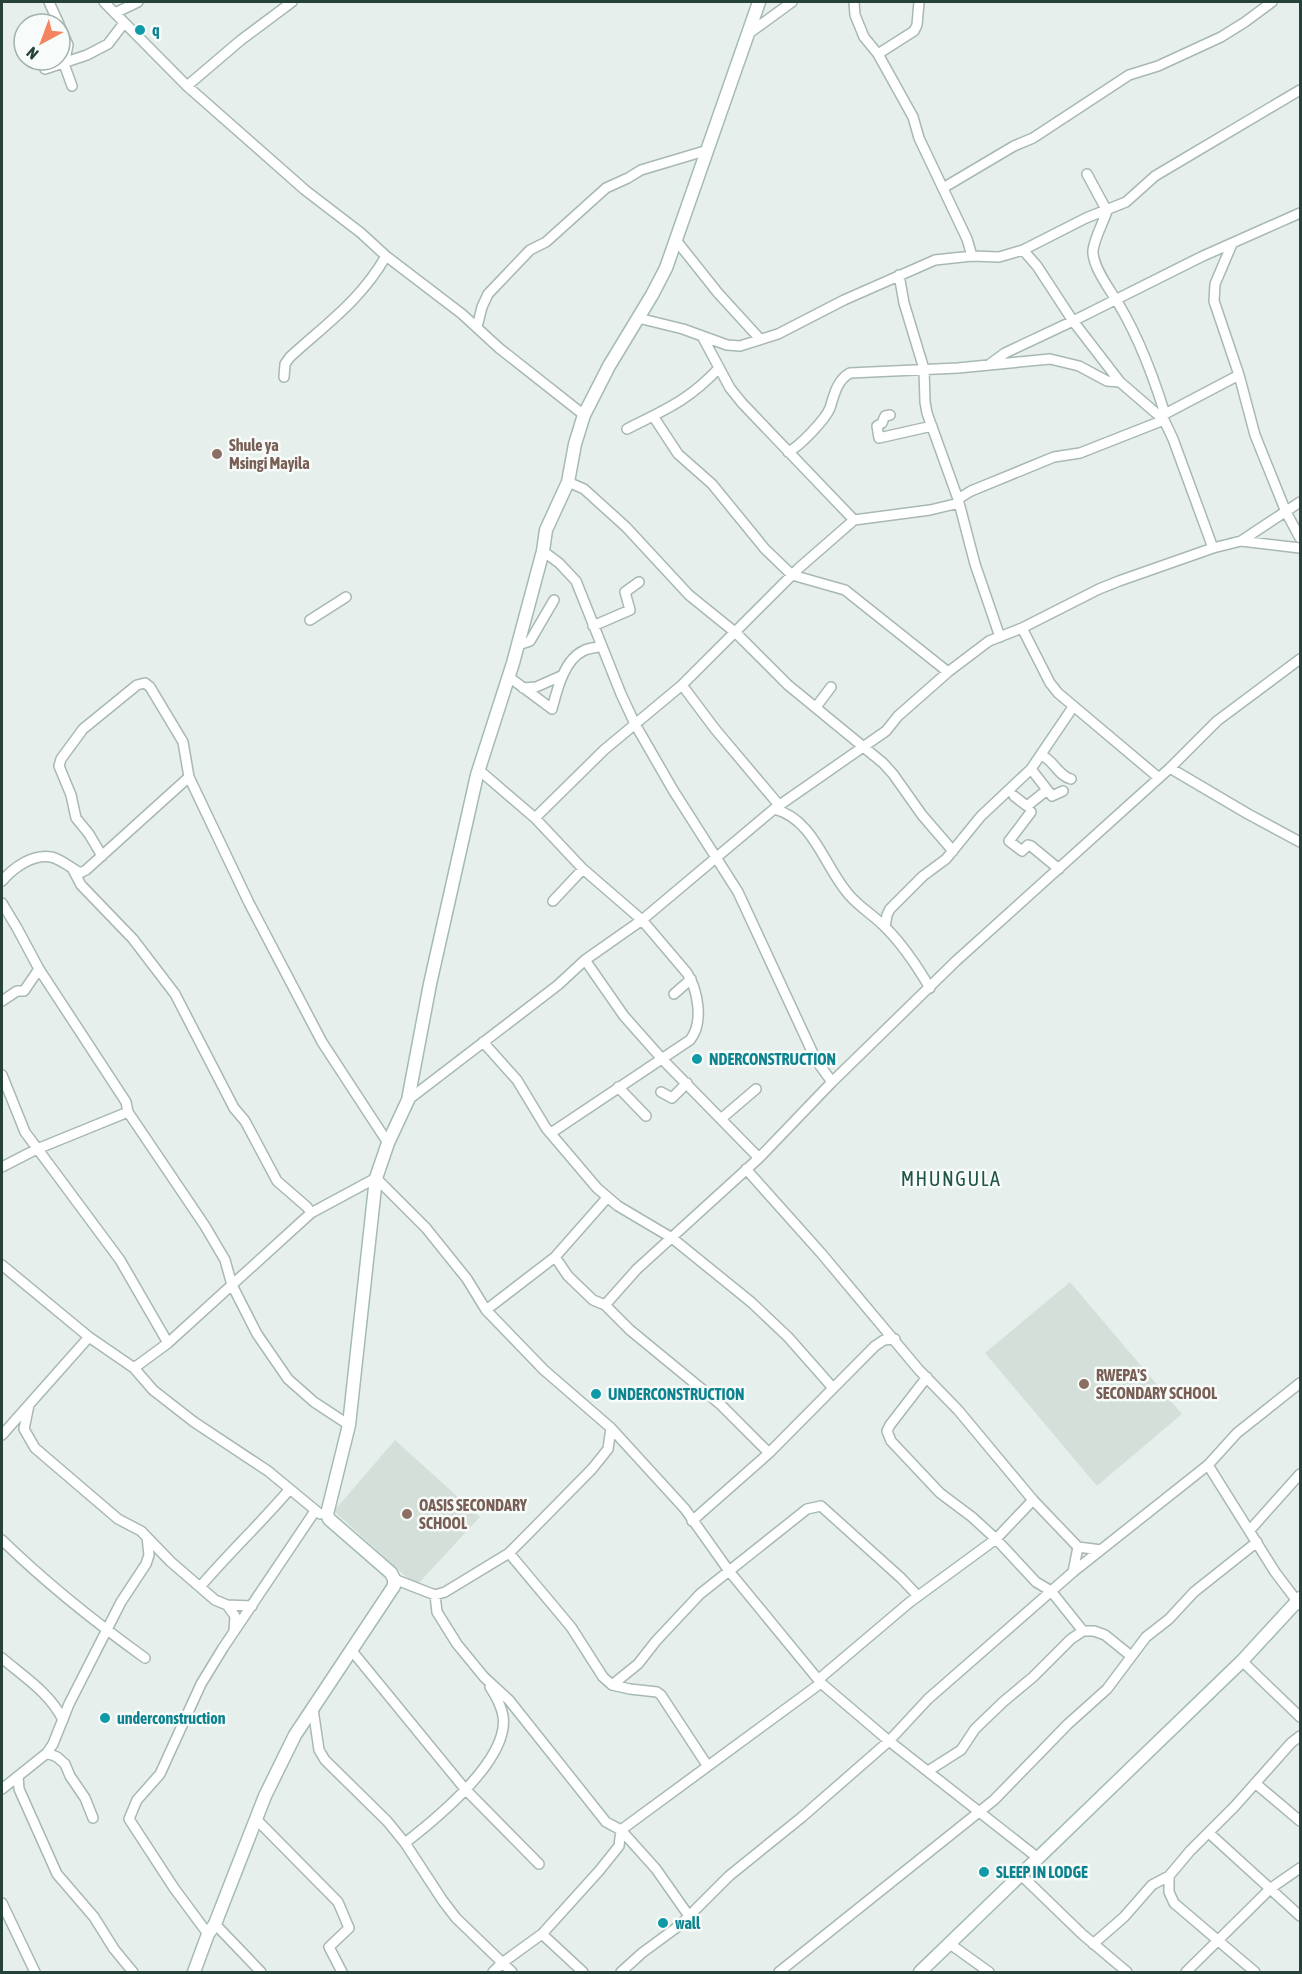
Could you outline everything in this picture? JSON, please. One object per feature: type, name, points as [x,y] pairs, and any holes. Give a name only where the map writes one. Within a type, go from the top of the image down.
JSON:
[{"type":"street","points":[[105,2],[187,86],[305,190],[584,415]]},
{"type":"street","points":[[115,13],[138,2]]},
{"type":"street","points":[[187,86],[241,40],[292,2]]},
{"type":"street","points":[[329,1519],[328,1512],[349,1425],[376,1178],[388,1143],[408,1100],[430,984],[479,770],[519,645],[543,551],[544,537],[549,520],[567,482],[584,415],[609,366],[666,268],[759,2]]},
{"type":"street","points":[[747,34],[792,2]]},
{"type":"street","points":[[854,2],[855,15],[864,37],[878,54],[913,117],[919,138],[967,239],[972,256]]},
{"type":"street","points":[[878,54],[914,31],[919,2]]},
{"type":"street","points":[[943,188],[1014,146],[1033,138],[1129,75],[1158,66],[1221,37],[1272,2]]},
{"type":"street","points":[[72,61],[108,44],[124,23]]},
{"type":"street","points":[[67,72],[72,86]]},
{"type":"street","points":[[638,318],[736,346],[778,334],[844,300],[935,260],[972,256],[999,257],[1023,250],[1086,218],[1126,202],[1155,176],[1300,90]]},
{"type":"street","points":[[477,327],[488,294],[530,250],[546,242],[606,188],[641,170],[708,150]]},
{"type":"street","points":[[1087,174],[1107,211],[1094,249],[1094,257],[1103,279],[1131,326],[1154,378],[1163,417],[1213,548]]},
{"type":"street","points":[[989,364],[1005,352],[1300,213]]},
{"type":"street","points":[[675,239],[718,293],[760,339]]},
{"type":"street","points":[[1232,244],[1213,292],[1255,435],[1286,512],[1300,538]]},
{"type":"street","points":[[1023,250],[1037,266],[1073,321],[1120,382],[1163,417]]},
{"type":"street","points":[[284,376],[285,364],[290,357],[354,301],[379,270],[386,256]]},
{"type":"street","points":[[899,275],[904,303],[924,369],[925,402],[959,501],[975,564],[1000,637]]},
{"type":"street","points":[[702,336],[730,388],[742,403],[854,519]]},
{"type":"street","points":[[788,452],[796,448],[828,412],[839,384],[847,374],[860,371],[958,368],[1050,359],[1078,366],[1107,381],[1120,382]]},
{"type":"street","points":[[627,429],[673,407],[689,396],[719,368]]},
{"type":"street","points":[[535,818],[604,750],[682,685],[792,575],[854,519],[930,510],[959,501],[971,491],[1054,457],[1080,453],[1163,417],[1239,375]]},
{"type":"street","points":[[890,415],[885,416],[882,423],[876,426],[879,438],[932,426]]},
{"type":"street","points":[[653,416],[678,454],[712,484],[765,549],[792,575],[845,590],[948,672]]},
{"type":"street","points":[[567,482],[584,489],[626,527],[689,595],[736,633],[788,685],[863,746],[893,774],[922,815],[953,851]]},
{"type":"street","points":[[408,1100],[558,985],[585,960],[642,920],[777,807],[886,731],[898,716],[948,672],[989,641],[1022,628],[1099,589],[1213,548],[1241,541],[1300,502]]},
{"type":"street","points":[[1241,541],[1300,548]]},
{"type":"street","points":[[543,551],[559,563],[576,581],[635,724],[738,892],[816,1060],[832,1082]]},
{"type":"street","points":[[593,626],[630,610],[625,592],[639,582]]},
{"type":"street","points":[[310,620],[346,597]]},
{"type":"street","points":[[519,645],[530,641],[554,600]]},
{"type":"street","points":[[1022,628],[1050,683],[1073,707],[1116,740],[1159,778]]},
{"type":"street","points":[[509,678],[552,709],[561,676],[582,651],[602,646]]},
{"type":"street","points":[[605,1305],[637,1269],[759,1158],[832,1082],[956,961],[1170,768],[1217,722],[1300,659]]},
{"type":"street","points":[[523,688],[536,687],[561,676]]},
{"type":"street","points":[[102,856],[76,818],[71,795],[59,766],[67,747],[91,720],[137,685],[148,684],[183,742],[189,777],[249,903],[322,1042],[388,1143]]},
{"type":"street","points":[[682,685],[777,807],[791,814],[817,845],[840,884],[864,910],[885,927],[916,963],[930,988]]},
{"type":"street","points":[[816,707],[831,687]]},
{"type":"street","points":[[885,927],[890,909],[923,876],[940,864],[981,816],[1031,769],[1073,707]]},
{"type":"street","points":[[1041,755],[1054,764],[1064,777],[1071,779]]},
{"type":"street","points":[[1170,768],[1300,842]]},
{"type":"street","points":[[1031,769],[1052,796],[1063,791]]},
{"type":"street","points":[[479,770],[535,818],[583,868],[642,920],[691,979],[698,1005],[697,1028],[694,1035],[663,1060],[551,1133]]},
{"type":"street","points":[[2,881],[26,861],[39,857],[52,857],[80,873],[84,871],[189,777]]},
{"type":"street","points":[[1014,796],[1027,806],[1047,790]]},
{"type":"street","points":[[1031,812],[1009,841],[1022,851],[1028,845],[1031,846],[1059,869]]},
{"type":"street","points":[[72,868],[81,885],[133,939],[175,994],[234,1108],[249,1129],[277,1181],[307,1207],[310,1213]]},
{"type":"street","points":[[554,901],[583,868]]},
{"type":"street","points":[[2,903],[39,969],[126,1102],[128,1112],[205,1226],[225,1260],[232,1285],[257,1334],[288,1379],[314,1402],[349,1425]]},
{"type":"street","points":[[585,960],[624,1016],[663,1060],[759,1158]]},
{"type":"street","points":[[2,1001],[17,991],[24,991],[39,969]]},
{"type":"street","points":[[674,994],[691,979]]},
{"type":"street","points":[[483,1042],[517,1080],[551,1133],[608,1198],[672,1238],[751,1302],[788,1337],[833,1388]]},
{"type":"street","points":[[2,1075],[25,1132],[120,1260],[168,1343]]},
{"type":"street","points":[[661,1092],[672,1098],[687,1083]]},
{"type":"street","points":[[618,1088],[646,1116]]},
{"type":"street","points":[[722,1118],[756,1089]]},
{"type":"street","points":[[2,1167],[38,1149],[128,1112]]},
{"type":"street","points":[[746,1169],[822,1253],[1033,1500],[1078,1547],[1101,1550]]},
{"type":"street","points":[[134,1368],[168,1343],[310,1213],[376,1178]]},
{"type":"street","points":[[376,1178],[426,1228],[466,1279],[486,1310],[544,1370],[611,1428],[685,1509],[729,1572],[820,1681],[889,1741],[1038,1858]]},
{"type":"street","points":[[486,1310],[555,1257],[608,1198]]},
{"type":"street","points":[[555,1257],[574,1282],[593,1300],[605,1305],[630,1330],[720,1404],[770,1453]]},
{"type":"street","points":[[2,1265],[89,1337],[134,1368],[153,1389],[194,1422],[268,1471],[315,1512],[329,1519],[385,1568],[394,1579],[435,1595],[445,1592],[508,1552],[592,1469],[608,1449],[611,1428]]},
{"type":"street","points":[[4,1433],[89,1337]]},
{"type":"street","points":[[692,1521],[770,1453],[875,1346],[884,1340],[895,1339]]},
{"type":"street","points":[[927,1377],[890,1425],[888,1435],[940,1493],[972,1517],[1029,1575],[1051,1591],[1083,1631]]},
{"type":"street","points":[[621,1972],[689,1916],[729,1876],[802,1817],[889,1741],[928,1699],[1051,1591],[1208,1465],[1237,1434],[1300,1383]]},
{"type":"street","points":[[29,1405],[24,1429],[35,1448],[118,1519],[141,1531],[171,1562],[215,1600],[227,1605],[252,1606]]},
{"type":"street","points":[[4,1433],[15,1428],[24,1429]]},
{"type":"street","points":[[608,1449],[627,1444]]},
{"type":"street","points":[[920,1972],[1242,1661],[1299,1602],[1208,1465]]},
{"type":"street","points":[[1250,1530],[1300,1474]]},
{"type":"street","points":[[200,1587],[226,1556],[266,1517],[289,1490]]},
{"type":"street","points":[[621,1830],[707,1765],[742,1742],[820,1681],[918,1596],[996,1539],[1033,1500]]},
{"type":"street","points":[[612,1685],[638,1664],[700,1594],[807,1509],[821,1506],[918,1596]]},
{"type":"street","points":[[261,1972],[211,1929],[174,1888],[129,1819],[137,1800],[160,1774],[201,1684],[315,1512]]},
{"type":"street","points":[[2,1790],[47,1753],[53,1744],[120,1602],[146,1564],[149,1555],[147,1537]]},
{"type":"street","points":[[2,1540],[32,1570],[106,1630],[145,1658]]},
{"type":"street","points":[[779,1972],[980,1812],[1068,1724],[1107,1689],[1146,1637],[1169,1619],[1194,1592],[1257,1542]]},
{"type":"street","points":[[1073,1572],[1078,1547]]},
{"type":"street","points":[[508,1552],[570,1627],[596,1668],[612,1685],[657,1692],[661,1695],[707,1765]]},
{"type":"street","points":[[146,1564],[161,1559],[171,1562]]},
{"type":"street","points":[[196,1971],[265,1796],[295,1735],[392,1591],[394,1579]]},
{"type":"street","points":[[405,1843],[465,1790],[490,1762],[503,1727],[499,1701],[484,1677],[457,1644],[437,1612],[435,1595]]},
{"type":"street","points":[[227,1605],[235,1616],[233,1633]]},
{"type":"street","points":[[928,1772],[961,1750],[975,1729],[1071,1639],[1083,1631],[1094,1631],[1105,1635],[1131,1656]]},
{"type":"street","points":[[352,1651],[465,1790],[539,1864]]},
{"type":"street","points":[[2,1658],[56,1705],[63,1720]]},
{"type":"street","points":[[1242,1661],[1300,1717]]},
{"type":"street","points":[[484,1677],[509,1700],[606,1822],[621,1830],[656,1869],[689,1916]]},
{"type":"street","points":[[314,1709],[319,1750],[405,1843],[456,1918],[512,1972]]},
{"type":"street","points":[[1093,1944],[1124,1917],[1152,1885],[1169,1876],[1300,1736]]},
{"type":"street","points":[[47,1753],[57,1757],[65,1764],[85,1798],[93,1818]]},
{"type":"street","points":[[18,1776],[20,1789],[57,1874],[94,1917],[114,1949],[133,1972]]},
{"type":"street","points":[[1255,1783],[1300,1821]]},
{"type":"street","points":[[256,1819],[338,1902],[349,1928],[328,1947],[342,1972]]},
{"type":"street","points":[[493,1972],[542,1934],[617,1850],[621,1841],[621,1830]]},
{"type":"street","points":[[1209,1833],[1300,1916]]},
{"type":"street","points":[[1186,1972],[1219,1942],[1271,1888],[1300,1868]]},
{"type":"street","points":[[1021,1875],[1093,1944],[1126,1972]]},
{"type":"street","points":[[1169,1876],[1169,1892],[1174,1903],[1255,1972]]},
{"type":"street","points":[[2,1903],[35,1972]]},
{"type":"street","points":[[542,1934],[583,1972]]},
{"type":"street","points":[[950,1944],[989,1972]]},
{"type":"shaded area","name":"RWEPA'S SECONDARY SCHOOL","points":[[1070,1282],[1182,1414],[1097,1486],[985,1353]]},
{"type":"shaded area","name":"OASIS SECONDARY SCHOOL","points":[[395,1440],[480,1517],[416,1586],[334,1511]]},
{"type":"place","name":"q","points":[[140,30]]},
{"type":"place","name":"Shule ya Msingi Mayila","points":[[217,454]]},
{"type":"place","name":"NDERCONSTRUCTION","points":[[697,1059]]},
{"type":"place","name":"RWEPA'S SECONDARY SCHOOL","points":[[1084,1384]]},
{"type":"place","name":"UNDERCONSTRUCTION","points":[[596,1394]]},
{"type":"place","name":"OASIS SECONDARY SCHOOL","points":[[407,1514]]},
{"type":"place","name":"underconstruction","points":[[105,1718]]},
{"type":"place","name":"SLEEP IN LODGE","points":[[984,1872]]},
{"type":"place","name":"wall","points":[[663,1923]]},
{"type":"district","name":"MHUNGULA","points":[[951,1179]]}]
